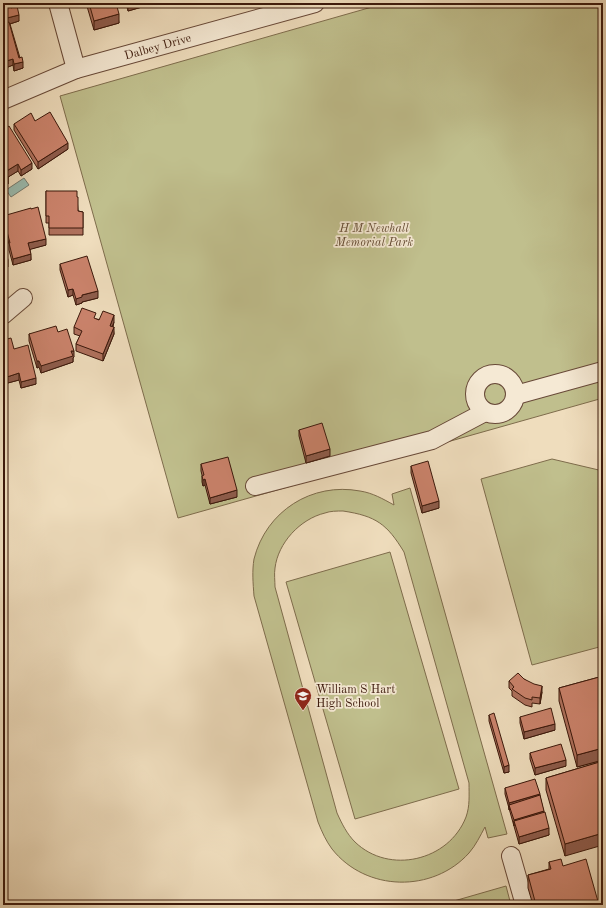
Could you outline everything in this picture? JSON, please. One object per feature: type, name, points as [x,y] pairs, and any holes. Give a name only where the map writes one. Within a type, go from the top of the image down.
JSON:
[{"type":"street","points":[[58,3],[76,69]]},
{"type":"street","name":"Dalbey Drive","points":[[3,100],[76,69],[315,3]]},
{"type":"street","points":[[3,315],[23,298]]},
{"type":"street","points":[[516,395],[603,371]]},
{"type":"street","points":[[255,486],[432,440],[485,412],[498,414],[510,408],[516,395],[511,382],[499,374],[485,376],[476,387],[476,401],[485,412]]},
{"type":"street","points":[[511,856],[525,905]]},
{"type":"green space","name":"H M Newhall Memorial Park","points":[[386,3],[603,3],[603,398],[178,518],[60,96]]},
{"type":"green space","points":[[552,459],[603,471],[603,646],[532,665],[481,479]]},
{"type":"green space","points":[[410,488],[507,834],[488,838],[485,827],[469,853],[454,866],[437,875],[419,881],[400,882],[381,880],[363,873],[346,863],[332,849],[324,836],[318,822],[254,596],[253,577],[254,559],[260,542],[269,527],[280,514],[294,504],[309,496],[325,491],[342,489],[369,493],[394,505],[392,494]],"holes":[[[343,511],[354,513],[380,523],[392,534],[404,552],[469,783],[468,809],[466,817],[458,832],[446,844],[432,853],[417,858],[401,860],[384,858],[369,852],[355,842],[343,825],[337,813],[275,587],[275,570],[277,559],[286,541],[299,526],[316,516],[327,512]]]},
{"type":"green space","points":[[390,552],[459,789],[355,819],[286,582]]},
{"type":"green space","points":[[506,886],[511,905],[440,905]]},
{"type":"water","points":[[24,178],[29,185],[11,197],[6,190]]},
{"type":"building","points":[[3,3],[10,3],[11,8],[17,6],[19,15],[3,19]]},
{"type":"building","points":[[89,3],[116,3],[119,14],[94,21]]},
{"type":"building","points":[[9,22],[19,58],[22,57],[23,62],[14,64],[13,59],[3,62],[3,24]]},
{"type":"building","points":[[50,112],[68,143],[38,162],[14,124],[31,113],[35,121]]},
{"type":"building","points":[[9,126],[32,163],[21,170],[18,164],[5,172],[8,177],[3,181],[3,130]]},
{"type":"building","points":[[46,191],[77,191],[78,211],[83,212],[83,228],[49,228],[49,216],[46,216]]},
{"type":"building","points":[[38,207],[46,239],[28,243],[31,254],[13,259],[3,216]]},
{"type":"building","points":[[603,223],[603,233],[599,231]]},
{"type":"building","points":[[3,241],[8,260],[3,262]]},
{"type":"building","points":[[87,256],[98,291],[82,295],[82,297],[76,299],[73,289],[68,290],[60,264]]},
{"type":"building","points":[[82,308],[96,313],[94,318],[99,320],[103,311],[114,315],[110,326],[114,327],[103,354],[76,344],[82,331],[74,327]]},
{"type":"building","points":[[56,326],[58,332],[67,329],[74,351],[71,351],[73,356],[41,366],[39,361],[37,361],[29,334]]},
{"type":"building","points":[[11,338],[14,349],[28,345],[36,378],[21,382],[19,373],[4,378],[3,340]]},
{"type":"building","points":[[322,423],[330,449],[306,456],[299,430]]},
{"type":"building","points":[[228,457],[237,490],[210,498],[205,479],[203,480],[202,476],[204,475],[201,464]]},
{"type":"building","points":[[428,461],[439,501],[422,506],[411,466]]},
{"type":"building","points":[[518,673],[524,679],[542,686],[540,698],[532,697],[532,700],[525,698],[512,689],[514,687],[509,681]]},
{"type":"building","points":[[603,676],[603,748],[577,755],[559,688]]},
{"type":"building","points":[[551,708],[555,724],[524,732],[520,717]]},
{"type":"building","points":[[494,713],[509,765],[504,767],[489,715]]},
{"type":"building","points":[[561,744],[566,760],[535,768],[530,753]]},
{"type":"building","points":[[603,761],[603,833],[565,844],[546,778]]},
{"type":"building","points":[[535,779],[540,794],[509,803],[505,788]]},
{"type":"building","points":[[540,795],[544,811],[514,820],[509,805]]},
{"type":"building","points":[[545,812],[549,828],[519,837],[514,821]]},
{"type":"building","points":[[561,859],[563,866],[586,859],[599,905],[536,905],[528,875],[551,869],[549,862]]},
{"type":"place","name":"William S Hart High School","points":[[303,711]]}]
